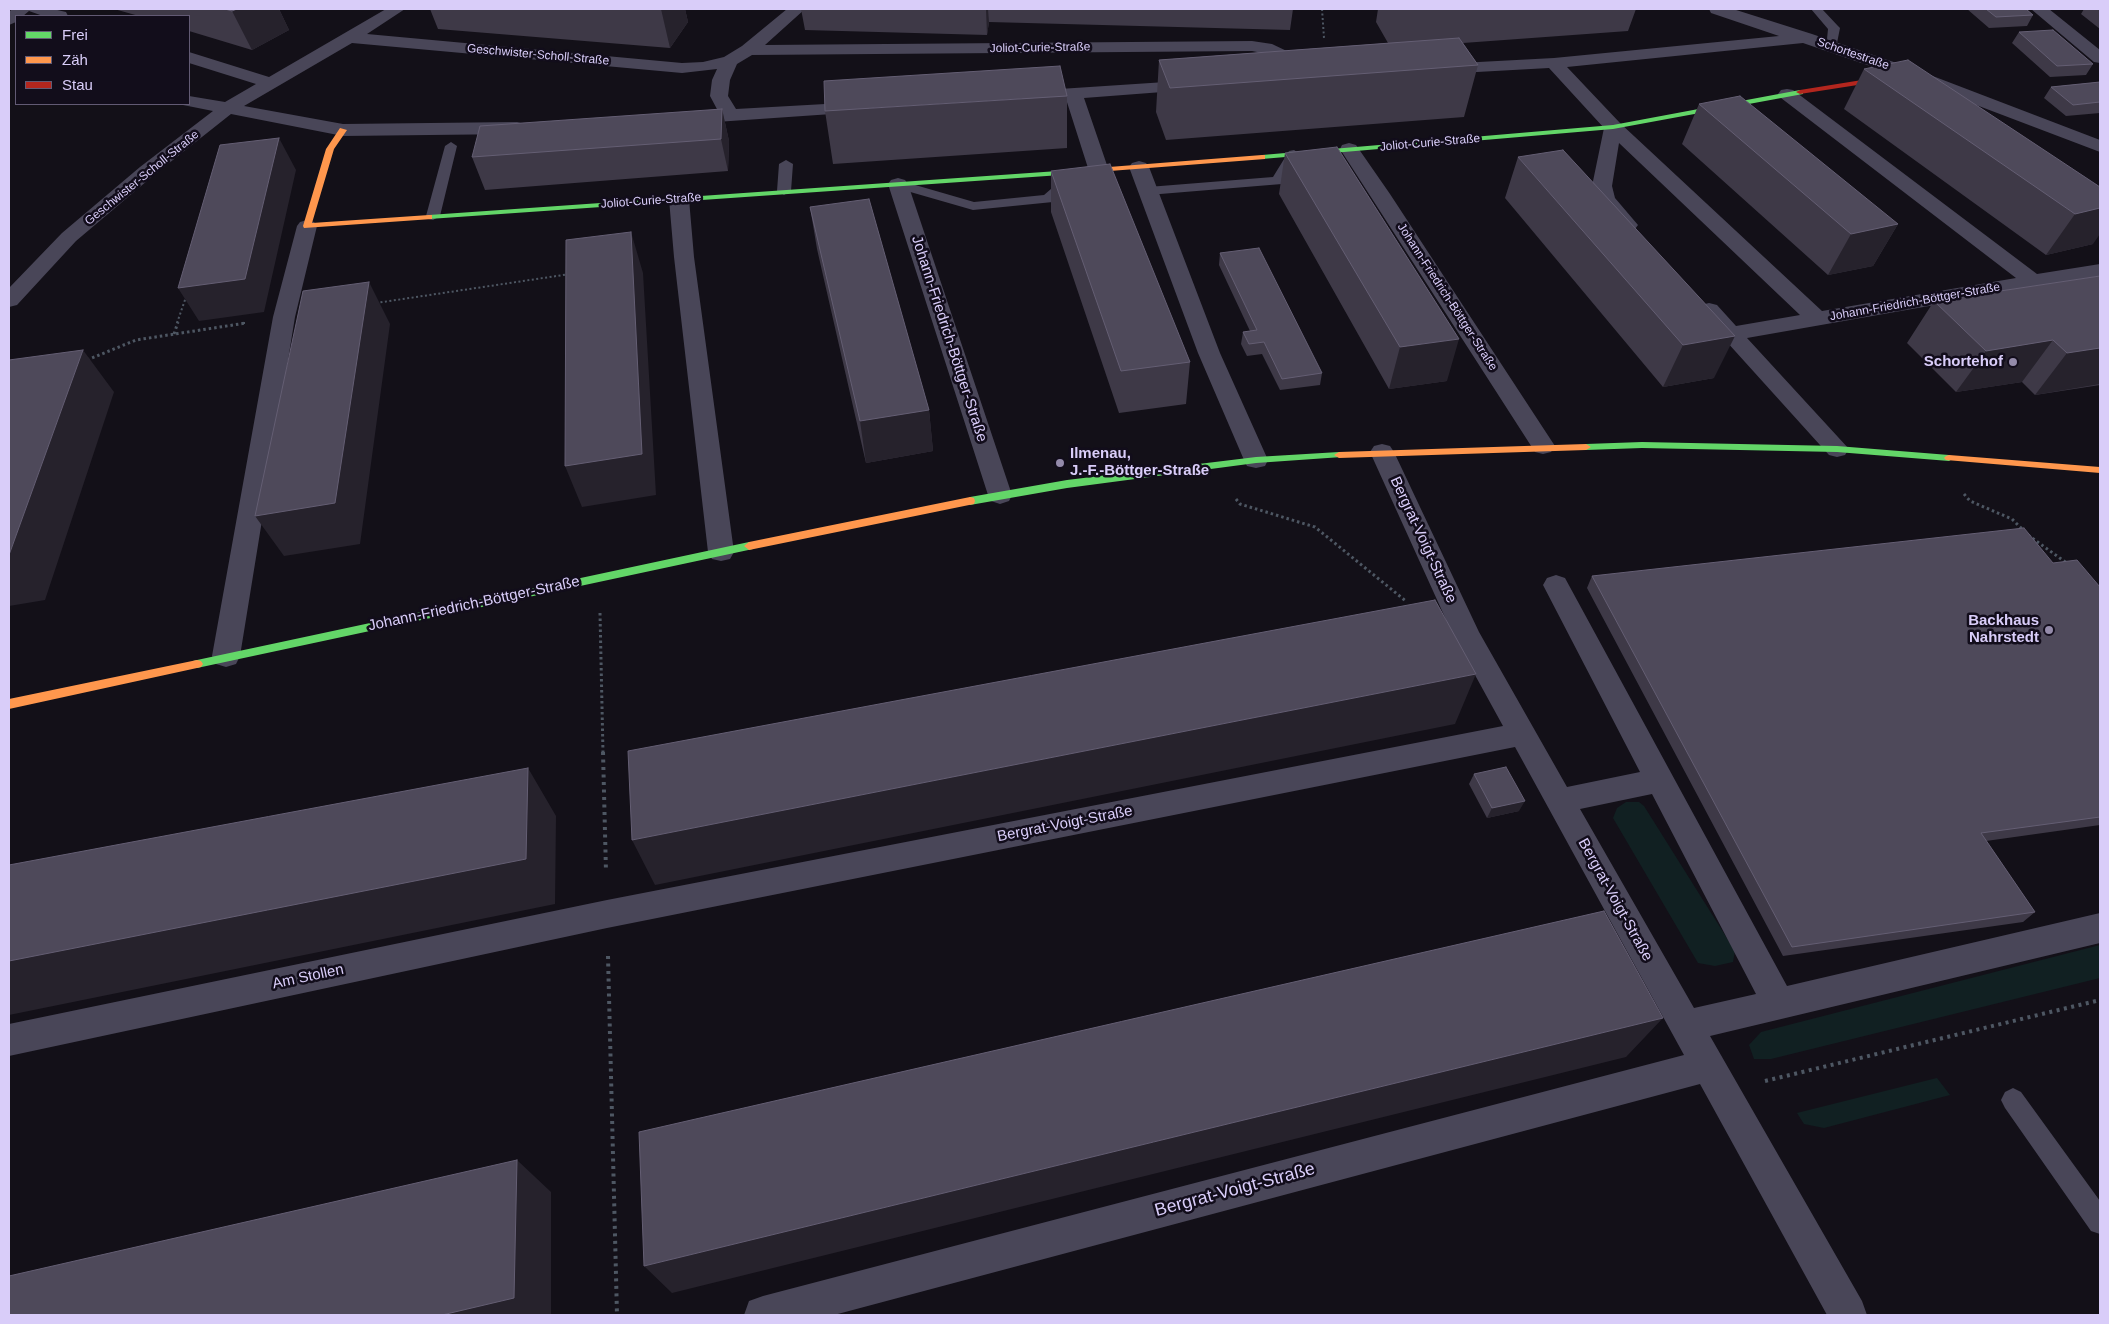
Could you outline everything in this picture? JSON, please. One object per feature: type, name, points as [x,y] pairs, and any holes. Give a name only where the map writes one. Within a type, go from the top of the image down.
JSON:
[{"type":"street","points":[[9,20],[22,9]]},
{"type":"street","points":[[36,9],[57,15]]},
{"type":"street","name":"Geschwister-Scholl-Straße","points":[[13,289],[147,170],[228,108],[346,37],[398,9]]},
{"type":"street","name":"Geschwister-Scholl-Straße","points":[[346,37],[682,68],[703,67],[730,61],[748,50],[797,9]]},
{"type":"street","name":"Schortestraße","points":[[1717,9],[1911,74],[2100,146]]},
{"type":"street","points":[[2038,9],[2100,58]]},
{"type":"street","points":[[1425,70],[1554,63],[1806,38]]},
{"type":"street","name":"Joliot-Curie-Straße","points":[[748,50],[1252,46],[1266,48],[1326,76],[1287,79]]},
{"type":"street","points":[[190,57],[271,83]]},
{"type":"street","points":[[730,61],[721,80],[719,96],[730,115]]},
{"type":"street","points":[[1554,63],[1613,127],[1817,319]]},
{"type":"street","name":"Joliot-Curie-Straße","points":[[307,226],[1139,167],[1613,127],[1786,94],[1911,74]]},
{"type":"street","points":[[1014,97],[1209,84]]},
{"type":"street","points":[[1073,93],[1090,169]]},
{"type":"street","points":[[1786,94],[2034,282]]},
{"type":"street","points":[[190,101],[343,130],[535,127]]},
{"type":"street","points":[[671,119],[877,106]]},
{"type":"street","points":[[1613,127],[1602,186],[1606,199],[1640,238]]},
{"type":"street","points":[[226,656],[284,317],[307,226],[330,149],[343,130]]},
{"type":"street","name":"Johann-Friedrich-Böttger-Straße","points":[[1349,150],[1386,202],[1543,446]]},
{"type":"street","points":[[1139,167],[1209,352],[1256,460]]},
{"type":"street","name":"Johann-Friedrich-Böttger-Straße","points":[[898,184],[1000,494]]},
{"type":"street","points":[[679,199],[721,552]]},
{"type":"street","name":"Johann-Friedrich-Böttger-Straße","points":[[1730,334],[2100,270]]},
{"type":"street","points":[[1695,296],[1837,449]]},
{"type":"street","name":"Johann-Friedrich-Böttger-Straße","points":[[9,704],[226,656],[1000,494],[1256,460],[1382,452],[1543,446],[1642,445],[1837,449],[2100,470]]},
{"type":"street","name":"Bergrat-Voigt-Straße","points":[[1382,452],[1467,635],[1848,1315]]},
{"type":"street","points":[[1556,585],[1779,1004]]},
{"type":"street","name":"Bergrat-Voigt-Straße","points":[[608,914],[1523,734]]},
{"type":"street","points":[[1560,801],[1660,780]]},
{"type":"street","name":"Am Stollen","points":[[9,1040],[608,914]]},
{"type":"street","points":[[1686,1026],[2100,928]]},
{"type":"street","name":"Bergrat-Voigt-Straße","points":[[763,1315],[1715,1078]]},
{"type":"lane","points":[[1816,9],[1834,28],[1833,40],[1826,45]]},
{"type":"lane","points":[[433,216],[451,146]]},
{"type":"lane","points":[[1148,191],[1277,181],[1294,154]]},
{"type":"lane","points":[[784,191],[786,164]]},
{"type":"lane","points":[[898,184],[973,206],[1048,199],[1090,169]]},
{"type":"lane","points":[[2013,1100],[2100,1222]]},
{"type":"path","points":[[372,304],[577,273]]},
{"type":"path","points":[[174,334],[188,290]]},
{"type":"path","points":[[84,362],[136,340],[284,317]]},
{"type":"path","points":[[1208,466],[1240,504],[1314,527],[1413,607],[1467,635]]},
{"type":"path","points":[[1960,489],[1970,501],[2012,519],[2025,532],[2070,566]]},
{"type":"path","points":[[2017,533],[2025,532]]},
{"type":"path","points":[[1715,1078],[2100,1000]]},
{"type":"shaded area","points":[[1626,802],[1639,802],[1644,806],[1735,951],[1733,962],[1715,966],[1698,963],[1613,818],[1617,808]]},
{"type":"shaded area","points":[[2100,945],[2100,978],[1771,1059],[1754,1059],[1749,1045],[1761,1032]]},
{"type":"shaded area","points":[[1937,1078],[1950,1095],[1824,1128],[1804,1124],[1797,1113]]},
{"type":"building","points":[[1986,9],[2026,9],[2033,15],[1996,17]]},
{"type":"building","points":[[2053,30],[2093,64],[2057,66],[2019,32]]},
{"type":"building","points":[[1459,38],[1478,65],[1170,88],[1159,60]]},
{"type":"building","points":[[1908,60],[2100,187],[2100,208],[2075,214],[1864,69]]},
{"type":"building","points":[[1060,66],[1067,96],[825,111],[824,81]]},
{"type":"building","points":[[2100,82],[2100,102],[2073,105],[2051,87]]},
{"type":"building","points":[[1740,96],[1898,224],[1851,234],[1699,104]]},
{"type":"building","points":[[722,109],[721,139],[472,157],[480,126]]},
{"type":"building","points":[[279,138],[245,279],[178,288],[220,145]]},
{"type":"building","points":[[1337,147],[1459,339],[1400,347],[1285,153]]},
{"type":"building","points":[[1563,150],[1735,336],[1683,345],[1518,157]]},
{"type":"building","points":[[1110,164],[1190,362],[1121,371],[1051,171]]},
{"type":"building","points":[[869,199],[929,410],[860,421],[810,207]]},
{"type":"building","points":[[631,232],[642,454],[565,466],[566,240]]},
{"type":"building","points":[[1259,248],[1322,373],[1282,379],[1264,342],[1249,344],[1243,332],[1257,330],[1220,253]]},
{"type":"building","points":[[2100,276],[2100,348],[2067,353],[2053,340],[1986,351],[1934,301]]},
{"type":"building","points":[[369,282],[335,503],[255,516],[303,291]]},
{"type":"building","points":[[83,350],[9,555],[9,360]]},
{"type":"building","points":[[2024,528],[2053,563],[2077,560],[2100,587],[2100,817],[1981,833],[2035,912],[1792,947],[1592,576]]},
{"type":"building","points":[[1435,600],[1476,674],[632,840],[628,751]]},
{"type":"building","points":[[1506,767],[1525,801],[1492,808],[1474,774]]},
{"type":"building","points":[[528,768],[526,859],[9,961],[9,865]]},
{"type":"building","points":[[1604,911],[1663,1018],[644,1266],[639,1132]]},
{"type":"building","points":[[517,1160],[514,1298],[442,1315],[9,1315],[9,1276]]},
{"type":"traffic: fast","points":[[1262,157],[1613,127],[1800,92]]},
{"type":"traffic: fast","points":[[429,217],[1058,173]]},
{"type":"traffic: fast","points":[[1586,447],[1642,445],[1837,449],[1949,458]]},
{"type":"traffic: fast","points":[[970,501],[1067,484],[1256,460],[1339,455]]},
{"type":"traffic: fast","points":[[197,664],[749,546]]},
{"type":"traffic: slow","points":[[343,130],[330,149],[307,226],[429,217]]},
{"type":"traffic: slow","points":[[1058,173],[1262,157]]},
{"type":"traffic: slow","points":[[1339,455],[1586,447]]},
{"type":"traffic: slow","points":[[1949,458],[2100,470]]},
{"type":"traffic: slow","points":[[749,546],[970,501]]},
{"type":"traffic: slow","points":[[9,704],[197,664]]},
{"type":"traffic: jam","points":[[1800,92],[1893,77]]},
{"type":"place","name":"Schortehof","points":[[2013,362]]},
{"type":"place","name":"Ilmenau, J.-F.-Böttger-Straße","points":[[1060,463]]},
{"type":"place","name":"Backhaus Nahrstedt","points":[[2049,630]]}]
